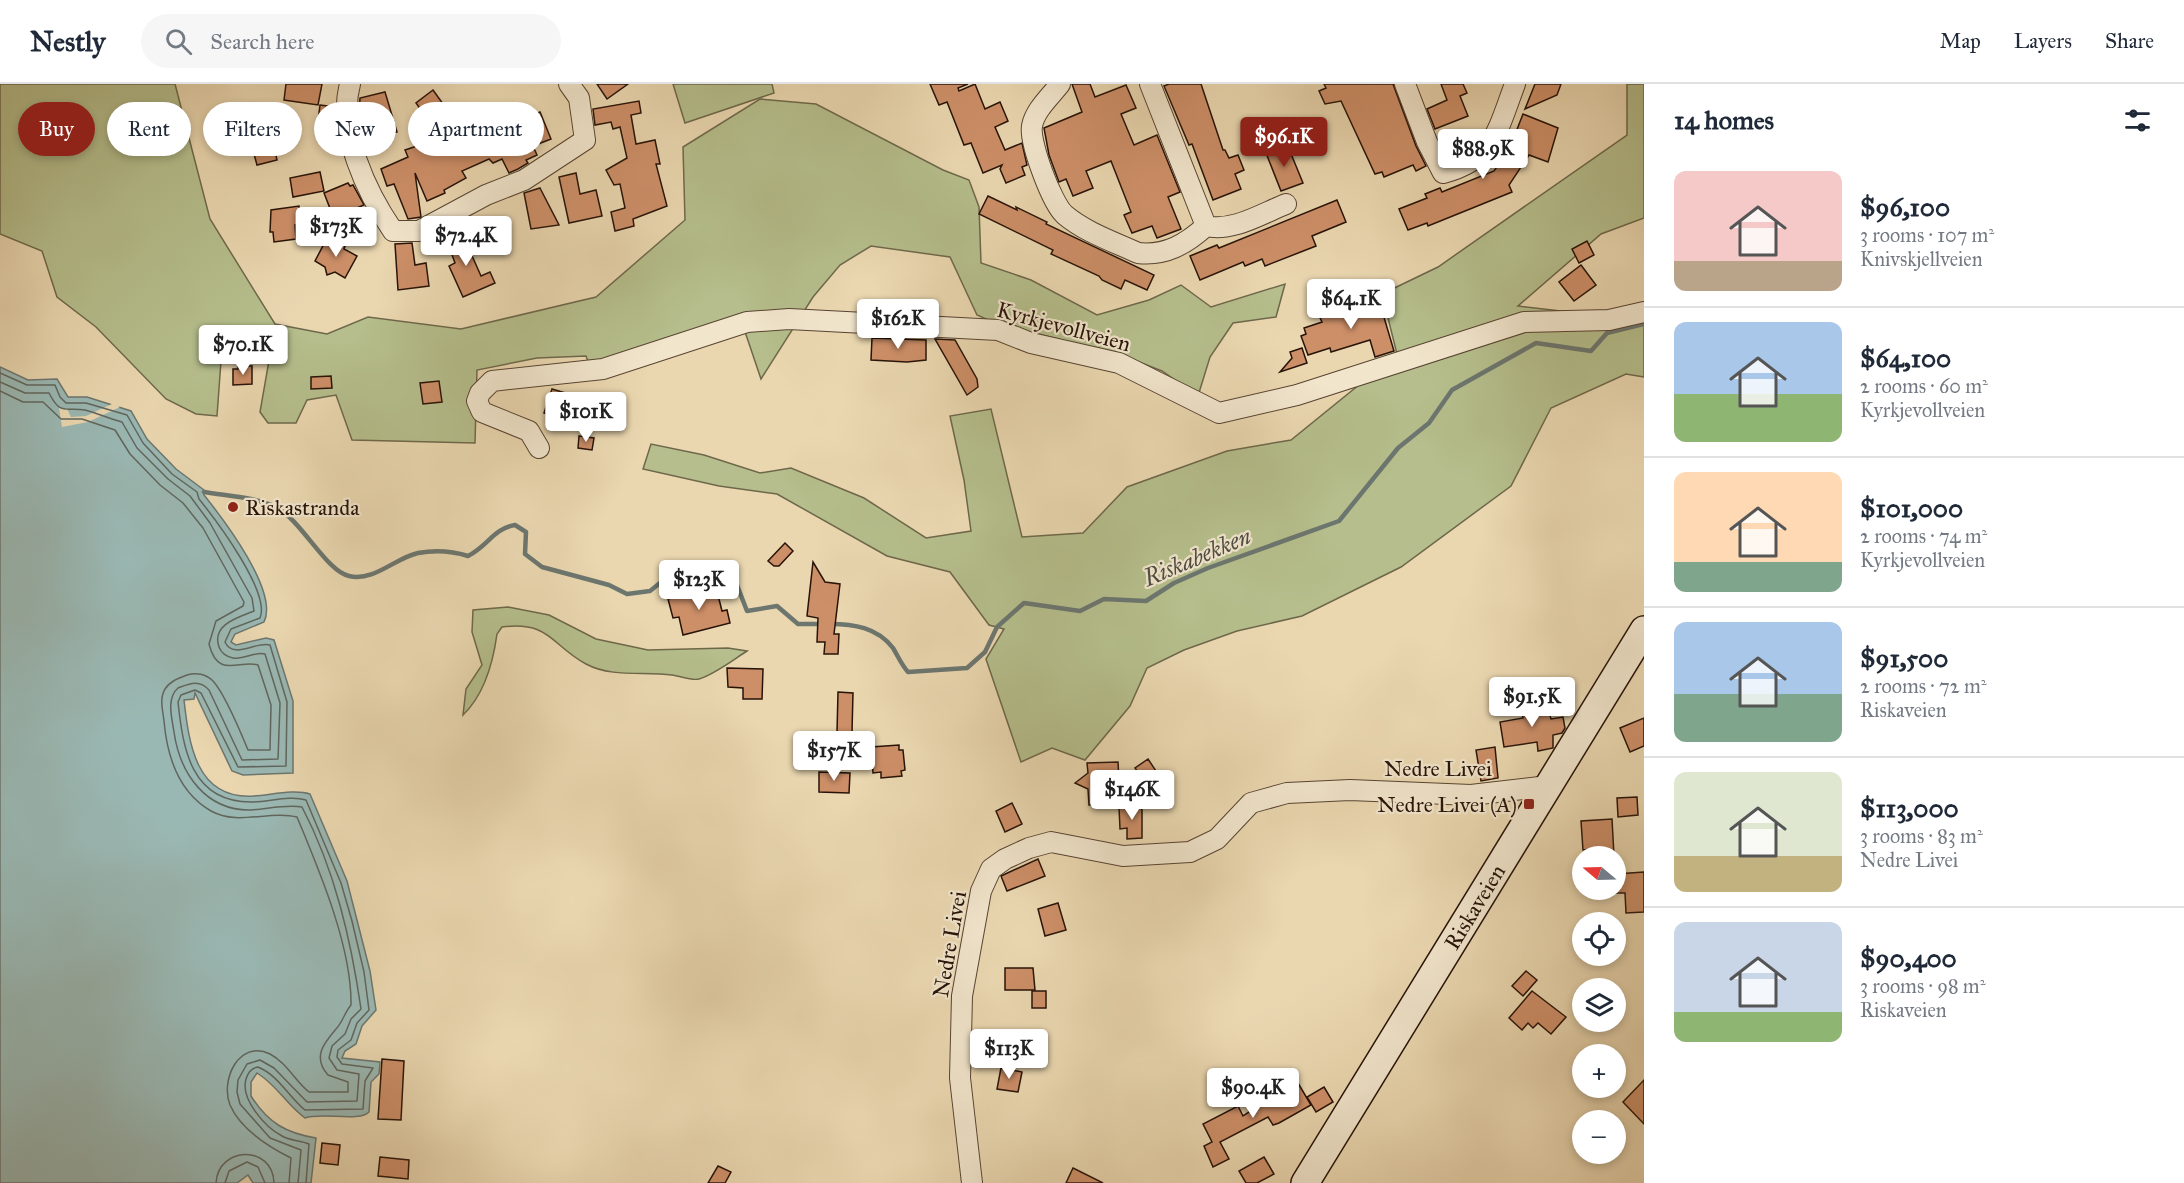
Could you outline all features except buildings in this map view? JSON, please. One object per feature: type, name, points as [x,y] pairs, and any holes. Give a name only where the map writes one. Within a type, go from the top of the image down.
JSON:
[{"type":"main road","name":"Riskaveien","points":[[1305,1183],[1644,630]]},
{"type":"street","points":[[350,84],[346,117],[351,143],[377,206],[393,231],[419,231],[486,195],[524,180],[585,140],[579,98],[569,84]]},
{"type":"street","points":[[1060,84],[1036,115],[1032,128],[1032,141],[1051,191],[1064,214],[1138,253],[1149,254],[1186,243],[1206,226]]},
{"type":"street","points":[[1149,84],[1206,226]]},
{"type":"street","points":[[1405,84],[1427,142],[1443,173],[1474,162],[1492,142],[1515,84]]},
{"type":"street","points":[[1206,226],[1218,229],[1238,224],[1286,204]]},
{"type":"street","name":"Kyrkjevollveien","points":[[539,448],[529,431],[482,412],[477,401],[480,393],[492,381],[603,369],[747,322],[789,319],[998,330],[1031,343],[1119,363],[1219,413],[1297,395],[1524,322],[1609,320],[1644,312]]},
{"type":"street","name":"Nedre Livei","points":[[972,1183],[960,1078],[962,996],[981,891],[991,870],[1005,859],[1029,848],[1052,842],[1123,856],[1190,852],[1217,839],[1251,803],[1287,793],[1350,790],[1471,795],[1548,786]]},
{"type":"green space","points":[[0,84],[175,84],[180,102],[107,102],[107,156],[191,156],[191,146],[210,219],[275,324],[327,334],[368,317],[461,329],[596,297],[685,220],[683,147],[760,99],[816,104],[943,170],[969,180],[979,207],[981,263],[1031,280],[1097,315],[1149,300],[1181,285],[1211,307],[1285,284],[1276,317],[1233,323],[1210,357],[1198,396],[1162,371],[1121,355],[995,323],[977,315],[950,257],[871,246],[840,265],[813,297],[761,379],[740,317],[590,367],[586,356],[537,358],[477,370],[475,443],[352,440],[336,395],[307,400],[296,423],[268,423],[260,412],[271,349],[242,342],[221,361],[217,416],[196,414],[166,399],[96,327],[57,297],[42,251],[0,234]]},
{"type":"green space","points":[[673,84],[772,84],[774,93],[685,123]]},
{"type":"green space","points":[[1627,84],[1644,84],[1644,218],[1601,234],[1518,306],[1578,313],[1630,311],[1644,326],[1644,377],[1626,374],[1551,408],[1511,486],[1401,567],[1302,616],[1237,631],[1184,650],[1147,668],[1130,706],[1085,760],[1052,748],[1021,762],[986,659],[1004,629],[989,625],[950,572],[887,556],[777,494],[719,486],[643,469],[651,444],[704,455],[760,473],[791,468],[864,498],[926,538],[971,531],[964,480],[950,416],[991,409],[1022,537],[1083,533],[1127,487],[1227,451],[1291,440],[1397,354],[1382,294],[1438,267],[1627,135]]},
{"type":"green space","points":[[508,607],[549,615],[596,639],[648,650],[728,648],[747,651],[699,679],[661,674],[617,673],[586,664],[540,631],[518,626],[502,627],[497,634],[490,667],[482,688],[463,715],[466,689],[482,665],[472,632],[473,610]]},
{"type":"water","points":[[0,367],[28,380],[57,379],[68,397],[87,397],[131,411],[147,439],[176,469],[204,490],[204,495],[236,538],[257,575],[264,593],[267,609],[264,622],[235,634],[231,642],[236,645],[266,638],[274,640],[293,701],[293,773],[243,775],[232,771],[195,693],[194,699],[184,700],[193,751],[208,779],[219,789],[235,795],[254,796],[297,792],[310,794],[347,881],[370,971],[376,1010],[362,1026],[356,1044],[345,1051],[342,1058],[380,1062],[379,1074],[371,1082],[369,1112],[349,1117],[312,1116],[305,1118],[257,1073],[251,1082],[251,1096],[271,1120],[287,1130],[316,1138],[311,1183],[253,1183],[248,1175],[237,1183],[0,1183]]},
{"type":"pier","points":[[114,403],[120,407],[88,422],[62,427],[59,408],[67,409],[71,417],[86,416]]},
{"type":"waterway","name":"Riskabekken","points":[[830,624],[856,626],[880,635],[893,648],[908,672],[967,668],[985,652],[997,627],[1024,603],[1080,611],[1104,599],[1146,601],[1174,583],[1208,568],[1339,521],[1398,448],[1429,423],[1452,390],[1536,343],[1591,351],[1607,333],[1644,324]]},
{"type":"waterway","name":"Riskabekken","points":[[204,492],[250,499],[276,507],[295,523],[332,565],[349,576],[367,576],[418,553],[443,552],[468,556],[501,530],[515,525],[526,532],[525,554],[542,567],[609,585],[627,594],[650,591],[670,575],[700,566],[719,566],[735,580],[747,611],[777,606],[798,624],[821,624]]},
{"type":"place","name":"Riskastranda","points":[[233,507]]},
{"type":"place","name":"Nedre Livei (A)","points":[[1529,804]]}]
